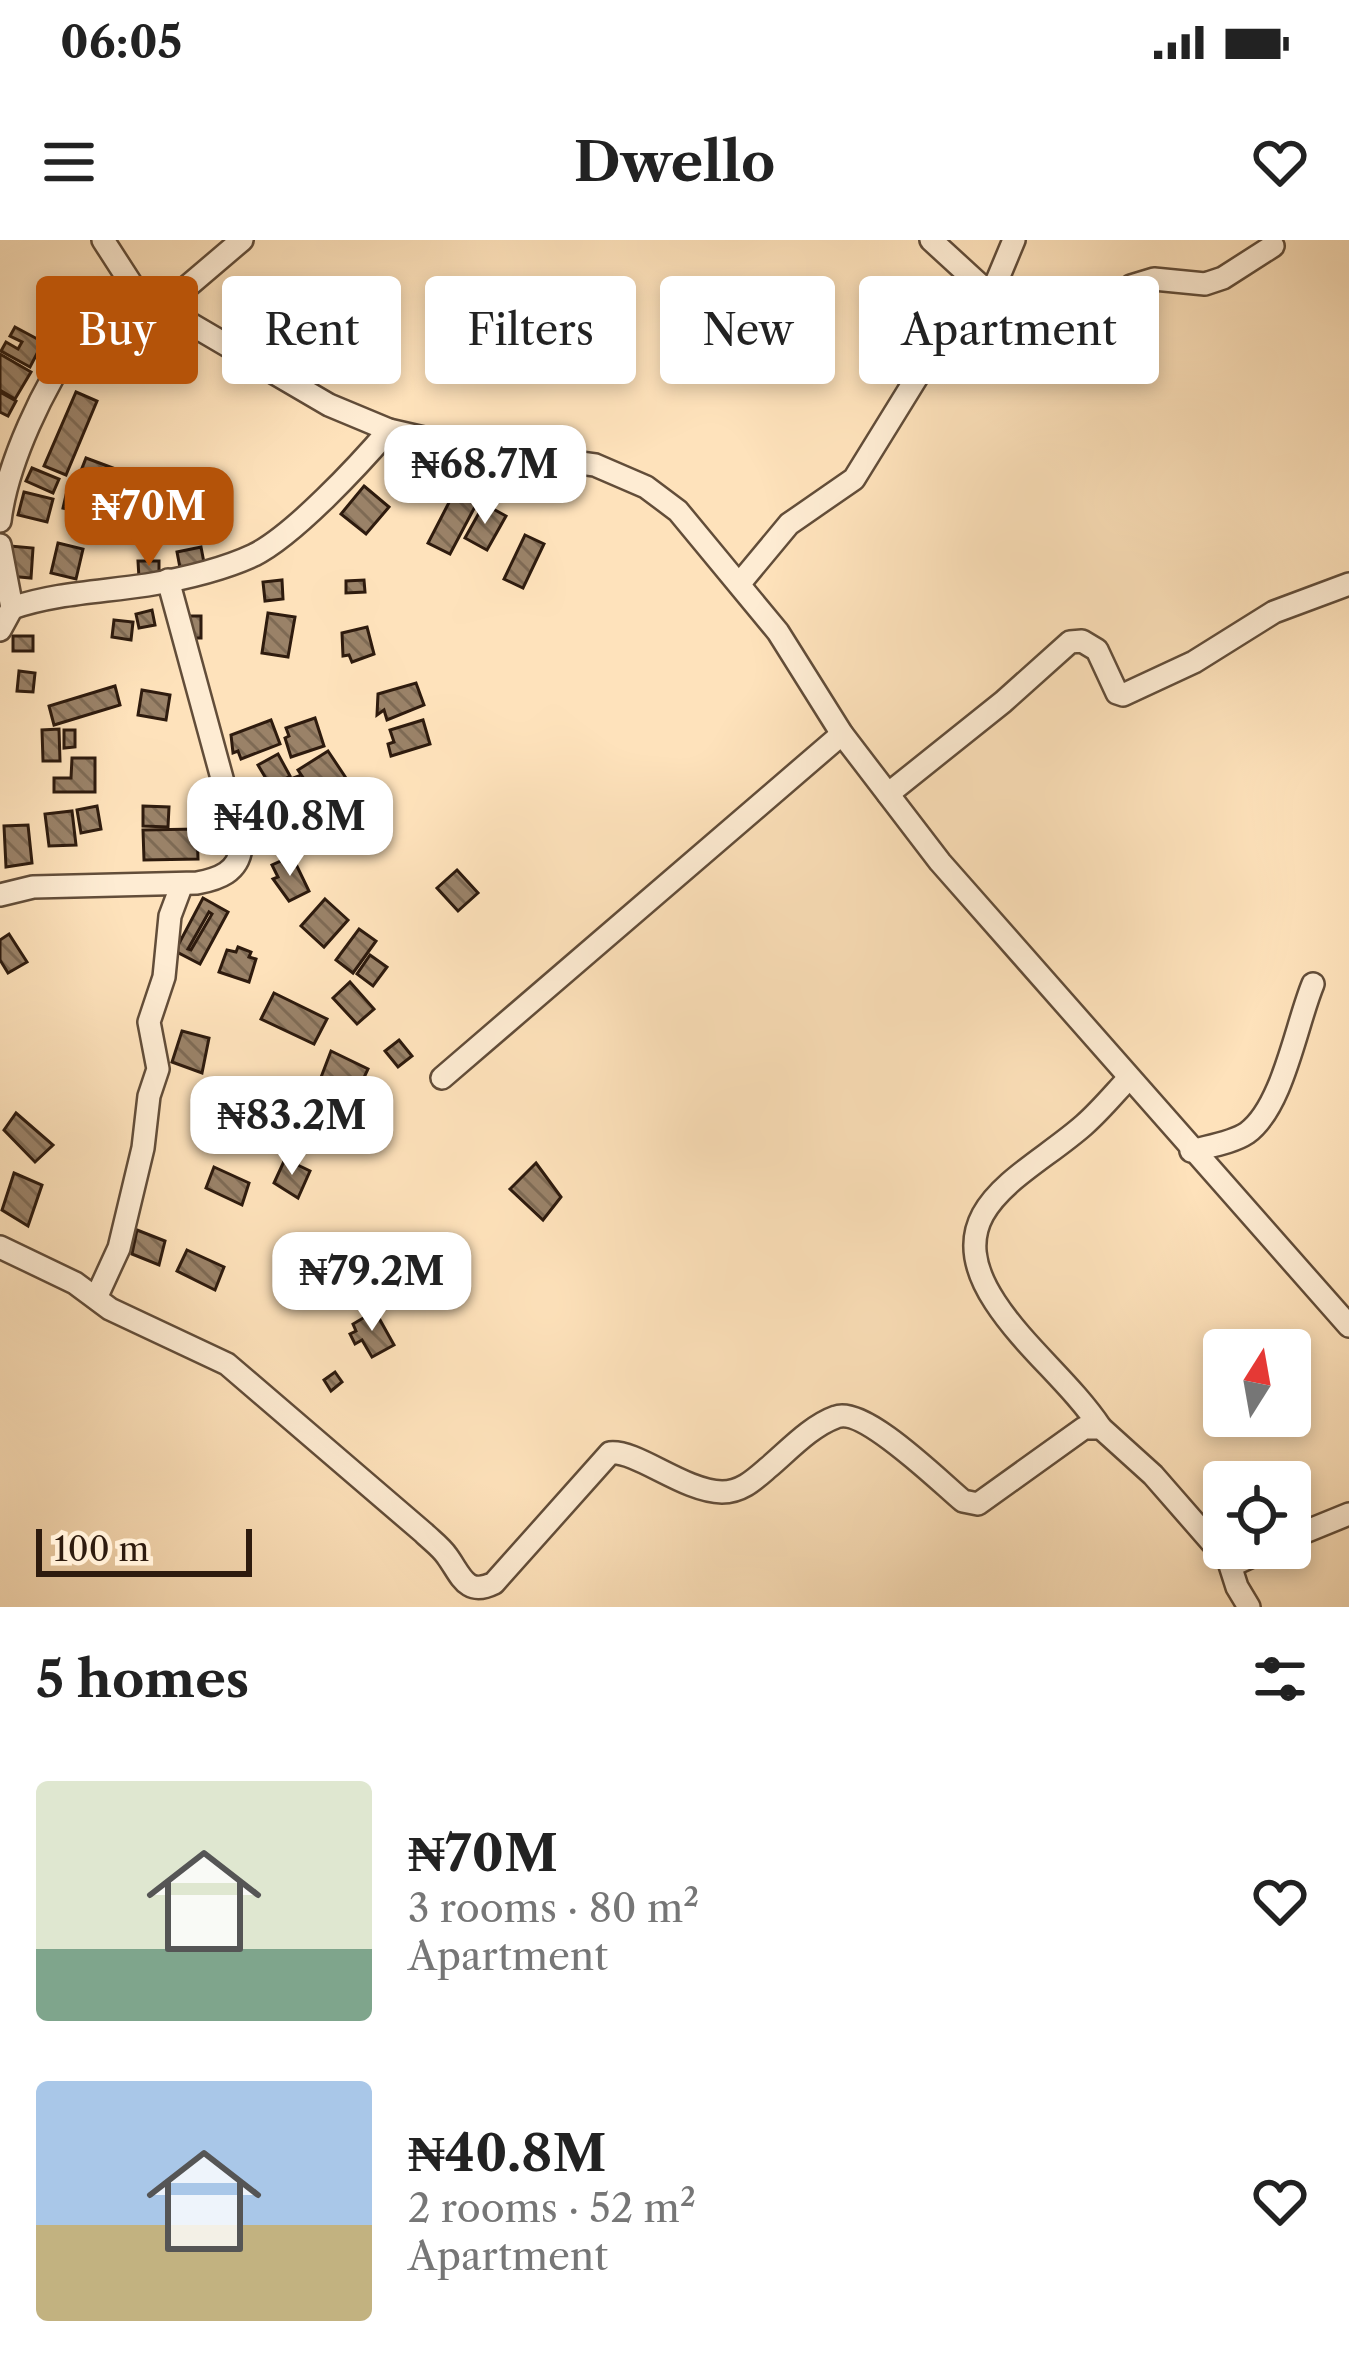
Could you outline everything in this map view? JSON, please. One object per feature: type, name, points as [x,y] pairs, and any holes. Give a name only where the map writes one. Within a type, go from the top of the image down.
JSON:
[{"type":"street","points":[[103,240],[126,276]]},
{"type":"street","points":[[198,277],[242,240]]},
{"type":"street","points":[[931,240],[970,276]]},
{"type":"street","points":[[999,276],[1014,240]]},
{"type":"street","points":[[1159,279],[1205,284],[1273,246]]},
{"type":"street","points":[[198,330],[329,405],[389,430],[463,447],[595,465],[646,487],[678,511],[778,632],[842,734],[940,862],[1349,1326]]},
{"type":"street","points":[[0,521],[14,465],[49,384]]},
{"type":"street","points":[[740,583],[789,524],[854,479],[913,384]]},
{"type":"street","points":[[12,608],[46,597],[169,580],[233,564],[259,552],[296,523],[389,430]]},
{"type":"street","points":[[0,545],[12,608],[0,630]]},
{"type":"street","points":[[0,896],[33,887],[182,884],[223,876],[238,862],[241,848],[169,580]]},
{"type":"street","points":[[888,794],[1070,643],[1082,640],[1097,650],[1118,693],[1124,695],[1194,662],[1274,612],[1349,584]]},
{"type":"street","points":[[442,1078],[842,734]]},
{"type":"street","points":[[96,1298],[119,1248],[143,1148],[149,1096],[158,1069],[148,1022],[166,964],[170,916],[182,884]]},
{"type":"street","points":[[1191,1151],[1240,1137],[1257,1123],[1270,1103],[1313,984]]},
{"type":"street","points":[[1128,1078],[1084,1125],[984,1208],[973,1236],[976,1262],[994,1300],[1085,1403],[1101,1428],[1153,1475],[1203,1532]]},
{"type":"street","points":[[0,1247],[63,1276],[157,1332],[227,1364],[446,1554],[464,1582],[480,1588],[494,1583],[610,1454],[622,1453],[701,1490],[735,1491],[801,1439],[846,1415],[871,1425],[963,1501],[978,1504],[1084,1428],[1101,1428]]},
{"type":"street","points":[[1311,1529],[1349,1514]]},
{"type":"street","points":[[1231,1569],[1249,1607]]},
{"type":"building","points":[[15,327],[36,338],[30,367],[1,351],[6,342],[18,349],[22,342],[10,336]]},
{"type":"building","points":[[0,354],[31,372],[15,399],[0,390]]},
{"type":"building","points":[[0,392],[16,401],[8,416],[0,412]]},
{"type":"building","points":[[76,392],[97,401],[66,475],[44,466]]},
{"type":"building","points":[[86,458],[153,483],[144,507],[77,481]]},
{"type":"building","points":[[32,468],[59,479],[53,493],[26,481]]},
{"type":"building","points":[[181,477],[219,492],[212,509],[175,494]]},
{"type":"building","points":[[364,486],[389,507],[366,534],[341,514]]},
{"type":"building","points":[[457,487],[479,499],[450,554],[428,543]]},
{"type":"building","points":[[24,492],[53,499],[47,522],[18,515]]},
{"type":"building","points":[[66,495],[89,501],[85,513],[63,508]]},
{"type":"building","points":[[484,504],[506,516],[487,550],[465,538]]},
{"type":"building","points":[[116,511],[138,516],[133,538],[111,533]]},
{"type":"building","points":[[525,535],[544,544],[523,588],[504,579]]},
{"type":"building","points":[[58,543],[83,549],[76,579],[51,573]]},
{"type":"building","points":[[10,546],[33,548],[31,578],[8,576]]},
{"type":"building","points":[[201,547],[205,568],[181,573],[177,552]]},
{"type":"building","points":[[138,561],[159,561],[159,578],[139,578]]},
{"type":"building","points":[[282,580],[283,599],[265,601],[263,582]]},
{"type":"building","points":[[364,580],[365,592],[346,593],[346,581]]},
{"type":"building","points":[[152,610],[155,625],[139,628],[136,614]]},
{"type":"building","points":[[268,613],[295,617],[288,657],[262,653]]},
{"type":"building","points":[[186,616],[201,616],[201,638],[186,638]]},
{"type":"building","points":[[114,620],[133,622],[131,640],[112,637]]},
{"type":"building","points":[[367,627],[374,654],[352,662],[349,655],[343,656],[342,633]]},
{"type":"building","points":[[13,636],[33,636],[33,651],[13,651]]},
{"type":"building","points":[[19,671],[35,673],[33,692],[17,691]]},
{"type":"building","points":[[416,683],[424,705],[387,720],[384,710],[377,715],[378,694]]},
{"type":"building","points":[[115,686],[120,705],[54,725],[49,706]]},
{"type":"building","points":[[142,690],[170,695],[166,720],[138,715]]},
{"type":"building","points":[[315,718],[324,746],[291,757],[286,728]]},
{"type":"building","points":[[271,720],[280,744],[241,759],[238,751],[233,753],[231,735]]},
{"type":"building","points":[[423,720],[430,744],[391,756],[390,730]]},
{"type":"building","points":[[59,729],[60,761],[43,761],[42,730]]},
{"type":"building","points":[[64,730],[75,730],[75,747],[64,748]]},
{"type":"building","points":[[328,751],[350,784],[331,796],[326,788],[315,796],[298,770]]},
{"type":"building","points":[[278,754],[290,776],[271,787],[258,765]]},
{"type":"building","points":[[72,758],[95,758],[95,792],[54,792],[54,778],[71,778]]},
{"type":"building","points":[[299,776],[311,808],[298,814],[285,781]]},
{"type":"building","points":[[97,806],[101,829],[81,833],[77,810]]},
{"type":"building","points":[[143,806],[169,807],[168,827],[143,826]]},
{"type":"building","points":[[354,809],[358,814],[366,809],[385,836],[361,853],[341,823]]},
{"type":"building","points":[[72,811],[76,845],[49,846],[45,814]]},
{"type":"building","points":[[28,825],[32,863],[6,867],[4,826]]},
{"type":"building","points":[[197,829],[198,859],[144,860],[143,830]]},
{"type":"building","points":[[292,856],[309,891],[289,901],[273,879],[278,877],[272,865]]},
{"type":"building","points":[[457,870],[478,893],[458,911],[437,888]]},
{"type":"building","points":[[203,898],[228,912],[200,964],[175,951]],"holes":[[[209,912],[191,950],[188,949]]]},
{"type":"building","points":[[325,899],[348,920],[324,947],[301,926]]},
{"type":"building","points":[[359,929],[376,941],[353,973],[336,960]]},
{"type":"building","points":[[9,934],[27,962],[8,973],[0,960],[0,940]]},
{"type":"building","points":[[238,947],[256,959],[249,982],[219,972],[227,950],[236,952]]},
{"type":"building","points":[[370,955],[387,967],[373,986],[357,974]]},
{"type":"building","points":[[350,982],[374,1009],[357,1024],[333,998]]},
{"type":"building","points":[[274,993],[327,1019],[314,1044],[261,1019]]},
{"type":"building","points":[[182,1031],[209,1038],[202,1073],[172,1062]]},
{"type":"building","points":[[399,1040],[412,1056],[398,1067],[385,1051]]},
{"type":"building","points":[[331,1051],[368,1069],[336,1138],[304,1122]]},
{"type":"building","points":[[16,1113],[53,1145],[35,1162],[4,1130]]},
{"type":"building","points":[[285,1159],[310,1171],[298,1198],[274,1183]]},
{"type":"building","points":[[536,1163],[561,1197],[543,1220],[510,1189]]},
{"type":"building","points":[[214,1167],[249,1183],[242,1205],[206,1188]]},
{"type":"building","points":[[14,1173],[42,1185],[28,1226],[2,1210]]},
{"type":"building","points":[[137,1230],[165,1241],[159,1265],[132,1254]]},
{"type":"building","points":[[187,1250],[224,1267],[215,1290],[177,1271]]},
{"type":"building","points":[[283,1253],[319,1262],[313,1284],[278,1275]]},
{"type":"building","points":[[326,1259],[345,1264],[338,1294],[318,1289]]},
{"type":"building","points":[[375,1311],[394,1345],[372,1357],[362,1340],[355,1344],[350,1334],[356,1331],[353,1324]]},
{"type":"building","points":[[335,1372],[342,1382],[331,1391],[324,1380]]}]
